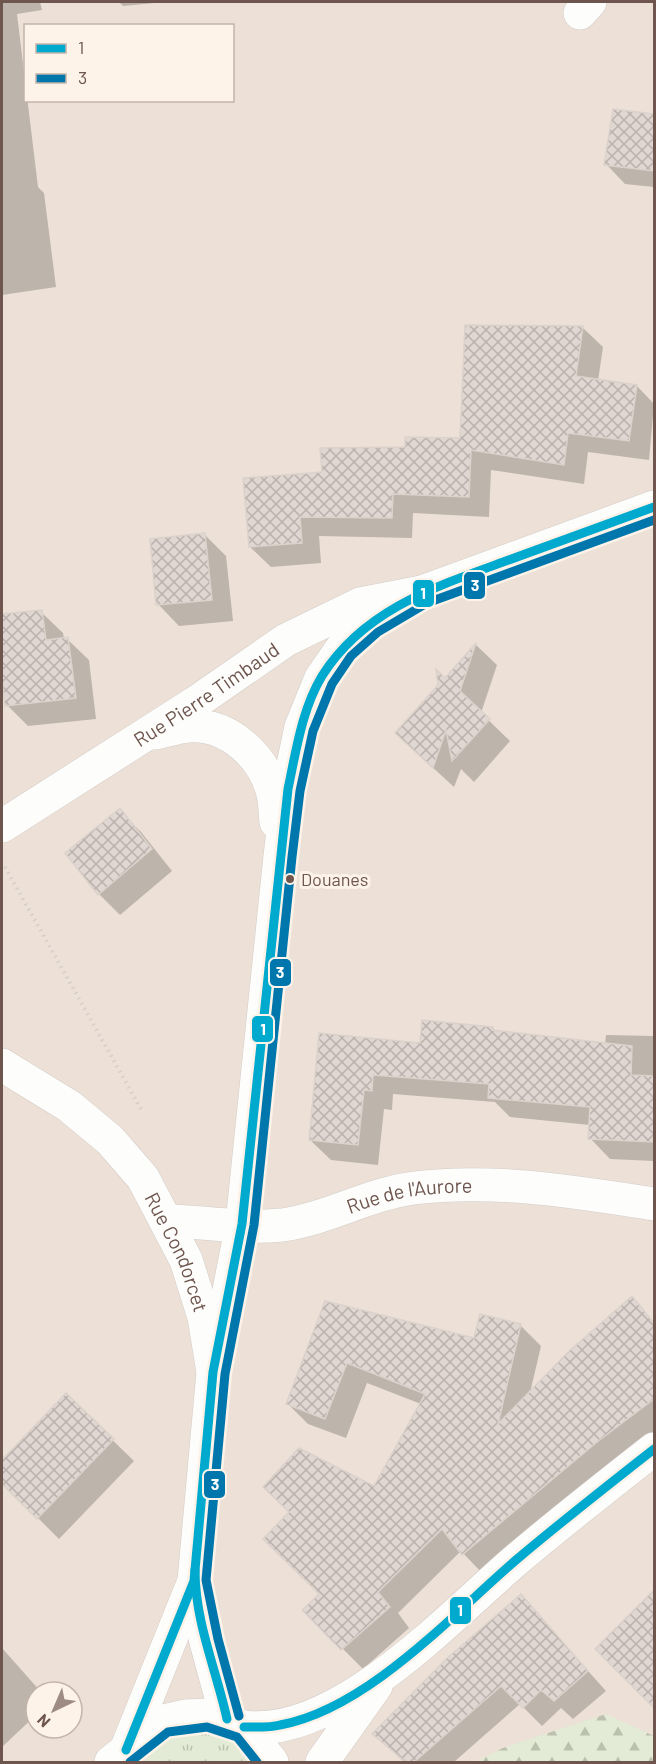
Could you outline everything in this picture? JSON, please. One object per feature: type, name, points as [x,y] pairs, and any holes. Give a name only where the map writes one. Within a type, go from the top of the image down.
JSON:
[{"type":"street","name":"Rue Pierre Timbaud","points":[[2,826],[147,734],[286,640],[360,604],[422,592],[654,507]]},
{"type":"street","name":"Rue Pierre Timbaud","points":[[213,1372],[242,1224],[280,856],[288,789],[301,727],[321,678],[342,648],[371,622],[422,592]]},
{"type":"street","points":[[147,734],[189,726],[208,728],[228,735],[250,751],[263,770],[273,793],[280,856]]},
{"type":"street","name":"Rue Condorcet","points":[[2,1065],[69,1106],[110,1140],[143,1178],[168,1221],[186,1260],[204,1317],[213,1372],[194,1581],[206,1642],[235,1723]]},
{"type":"street","name":"Rue de l'Aurore","points":[[168,1221],[282,1225],[362,1199],[412,1188],[461,1184],[555,1190],[654,1204]]},
{"type":"street","points":[[119,1756],[163,1722],[185,1716],[209,1715],[260,1729],[321,1713],[386,1672],[518,1559],[654,1449]]},
{"type":"street","name":"Rue Condorcet","points":[[119,1756],[194,1581]]},
{"type":"street","points":[[322,1762],[386,1672]]},
{"type":"street","points":[[235,1723],[272,1762]]},
{"type":"path","points":[[2,861],[140,1107],[146,1127],[143,1178]]},
{"type":"shaded area","points":[[2,2],[654,2],[654,1762],[2,1762]]},
{"type":"green space","points":[[606,1714],[654,1736],[654,1762],[475,1762],[503,1748]]},
{"type":"green space","points":[[202,1730],[238,1744],[252,1762],[143,1762],[171,1737]]},
{"type":"building","points":[[613,109],[654,114],[654,171],[604,165]]},
{"type":"building","points":[[465,325],[583,326],[576,376],[637,385],[629,441],[568,433],[564,465],[471,450],[469,497],[393,494],[392,518],[300,517],[302,543],[249,547],[243,478],[322,472],[320,448],[405,447],[405,437],[460,438]]},
{"type":"building","points":[[205,533],[212,600],[156,605],[150,539]]},
{"type":"building","points":[[42,610],[46,640],[68,637],[76,698],[5,706],[2,679],[2,614]]},
{"type":"building","points":[[476,643],[460,691],[490,719],[452,761],[446,730],[433,768],[395,733],[438,685],[436,669],[445,678]]},
{"type":"building","points":[[120,808],[152,849],[98,895],[65,853]]},
{"type":"building","points":[[422,1020],[632,1046],[631,1075],[654,1076],[654,1142],[588,1139],[590,1107],[488,1098],[489,1084],[373,1075],[372,1091],[364,1090],[358,1145],[309,1140],[319,1033],[420,1043]]},
{"type":"building","points":[[632,1296],[654,1323],[654,1399],[597,1442],[462,1555],[442,1529],[378,1592],[390,1607],[341,1650],[302,1610],[319,1594],[263,1539],[289,1512],[263,1487],[299,1448],[374,1486],[425,1394],[347,1363],[325,1419],[286,1404],[325,1301],[474,1338],[480,1314],[521,1324],[498,1424],[568,1352]]},
{"type":"building","points":[[66,1393],[114,1439],[37,1519],[2,1484],[2,1460]]},
{"type":"building","points":[[654,1590],[654,1708],[595,1649]]},
{"type":"building","points":[[521,1594],[588,1671],[554,1701],[541,1690],[523,1708],[501,1686],[414,1762],[406,1762],[372,1734],[445,1660]]},
{"type":"transit line","name":"1","points":[[126,1750],[194,1581],[213,1372],[242,1224],[288,789],[300,731],[309,702],[322,676],[340,652],[361,632],[409,600],[462,577],[654,507]]},
{"type":"transit line","name":"3","points":[[239,1716],[218,1639],[206,1580],[225,1374],[254,1225],[292,857],[300,791],[313,731],[332,684],[351,656],[378,632],[427,603],[654,520]]},
{"type":"transit line","name":"1","points":[[244,1727],[276,1726],[312,1716],[376,1681],[436,1633],[533,1546],[654,1449]]},
{"type":"transit line","name":"1","points":[[195,1570],[202,1627],[227,1719]]},
{"type":"transit line","name":"3","points":[[130,1762],[168,1732],[207,1727],[237,1737],[257,1762]]},
{"type":"place","name":"Douanes","points":[[290,879]]}]
